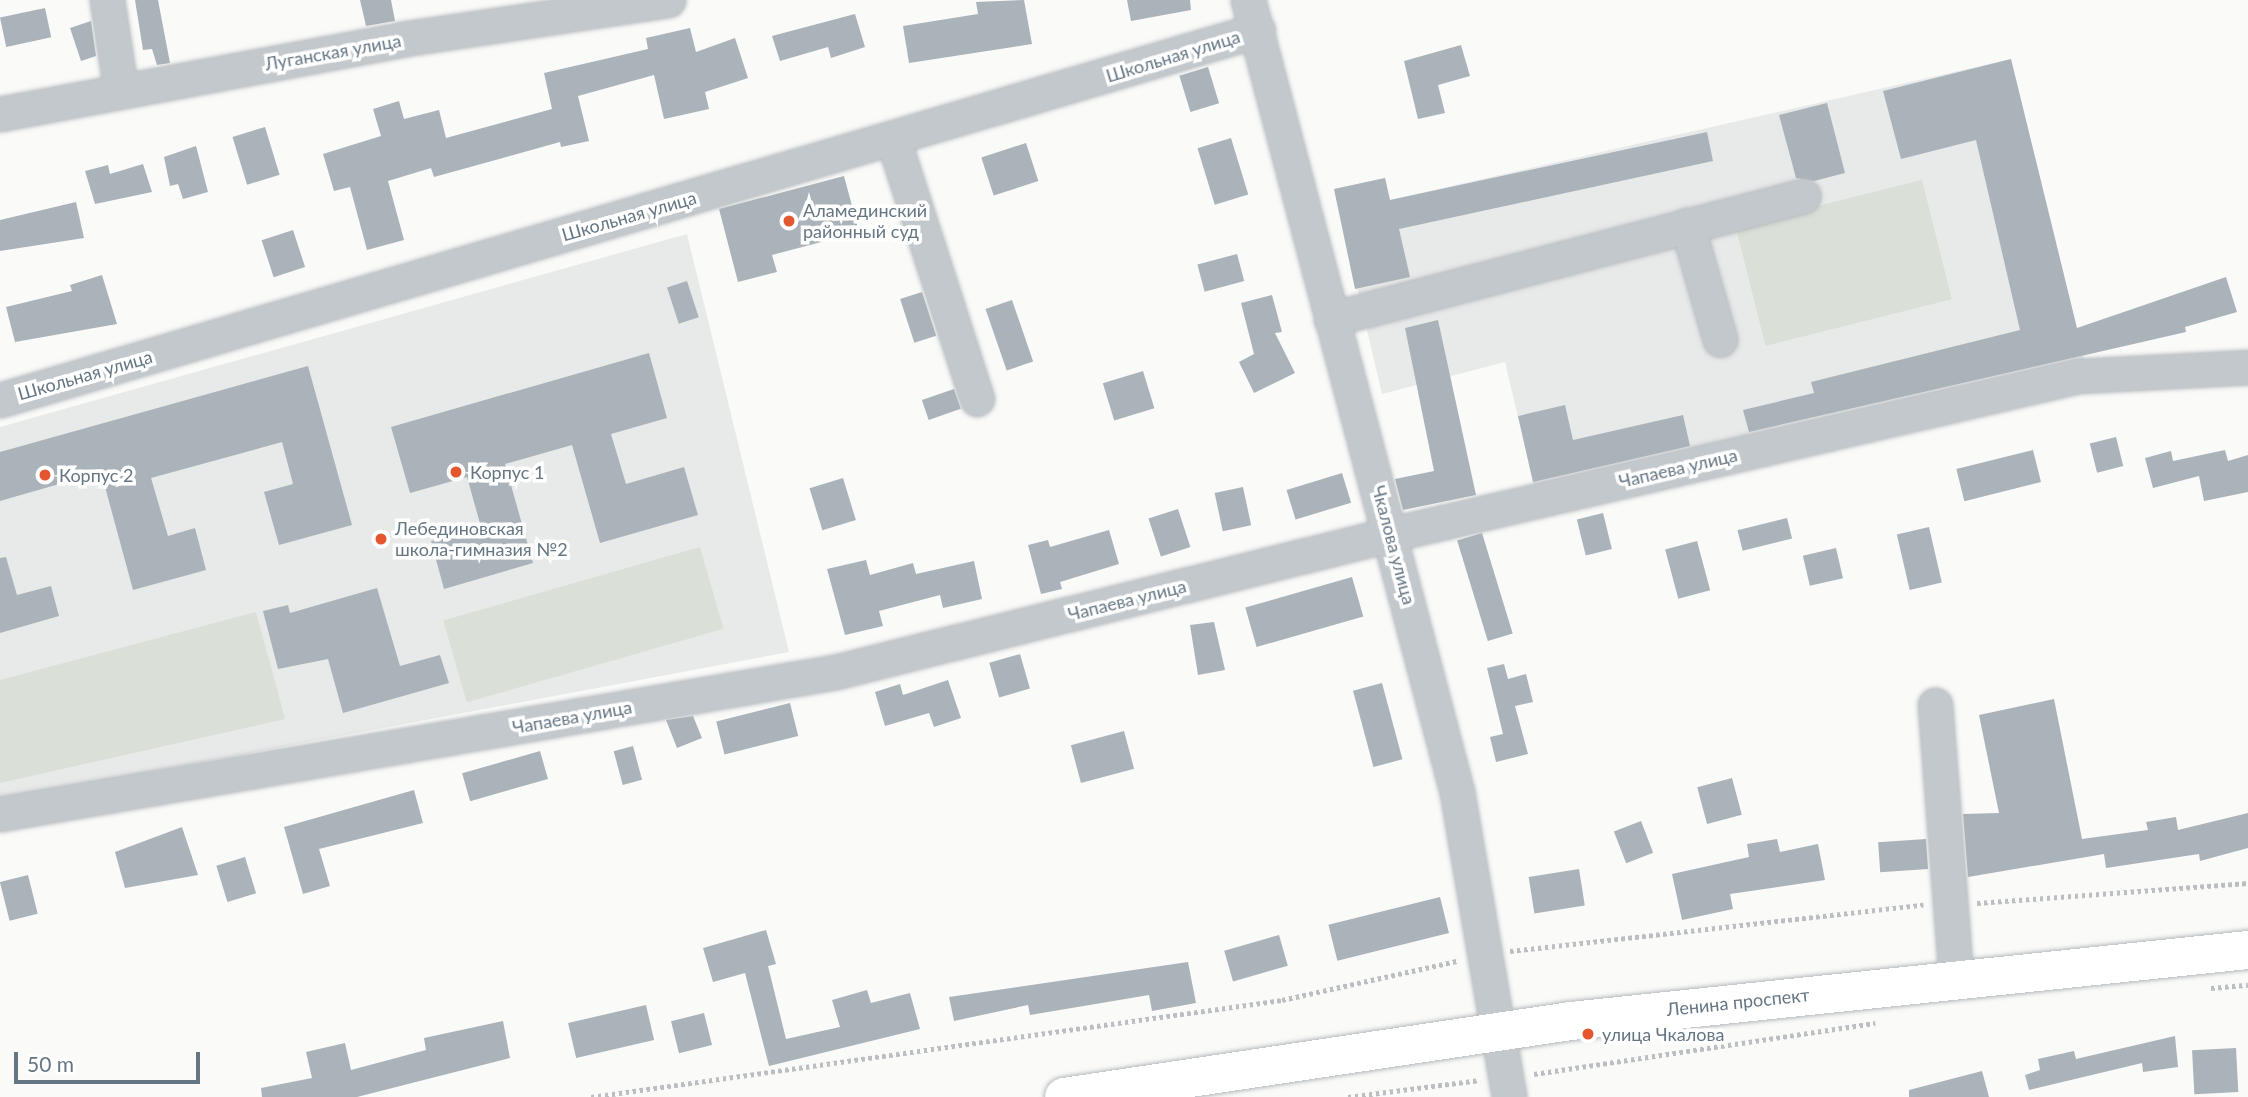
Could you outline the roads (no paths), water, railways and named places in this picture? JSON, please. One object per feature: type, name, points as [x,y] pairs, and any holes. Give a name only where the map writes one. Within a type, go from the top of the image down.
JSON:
[{"type":"main road","name":"Ленина проспект","points":[[1064,1097],[1171,1090],[1502,1031],[1956,978],[2248,950]]},
{"type":"street","points":[[107,0],[121,91]]},
{"type":"street","name":"Луганская улица","points":[[0,114],[403,38],[668,0]]},
{"type":"street","name":"Школьная улица","points":[[0,400],[893,139],[1253,15]]},
{"type":"street","name":"Чкалова улица","points":[[1253,15],[1331,319],[1392,534],[1457,792],[1510,1087]]},
{"type":"street","points":[[893,139],[977,399]]},
{"type":"street","points":[[1331,319],[1803,196]]},
{"type":"street","points":[[1687,225],[1720,339]]},
{"type":"street","name":"Чапаева улица","points":[[0,814],[835,672],[1392,534],[2078,376],[2248,367]]},
{"type":"street","points":[[1935,705],[1956,978]]},
{"type":"place","name":"Аламединский районный суд","points":[[789,221]]},
{"type":"place","name":"Корпус 1","points":[[456,472]]},
{"type":"place","name":"Корпус 2","points":[[45,475]]},
{"type":"place","name":"Лебединовская школа-гимназия №2","points":[[381,539]]},
{"type":"place","name":"улица Чкалова","points":[[1588,1034]]}]
